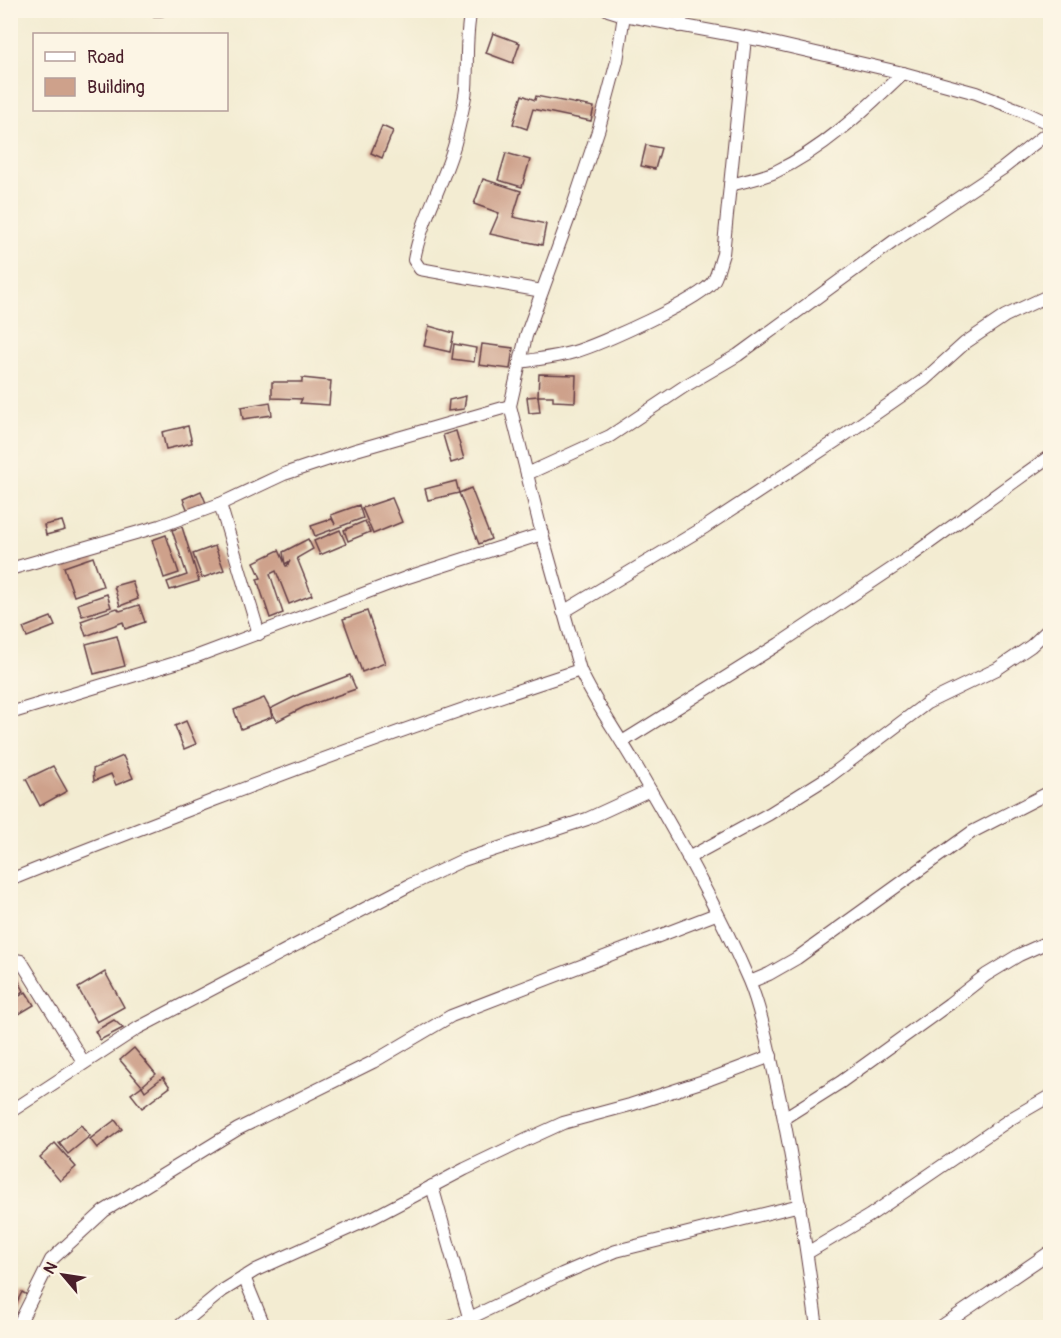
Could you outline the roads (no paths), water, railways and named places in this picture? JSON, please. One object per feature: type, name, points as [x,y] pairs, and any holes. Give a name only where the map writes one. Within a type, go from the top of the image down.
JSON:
[{"type":"street","points":[[151,10],[161,10]]},
{"type":"street","points":[[471,10],[466,31],[468,54],[465,92],[455,141],[444,179],[417,244],[414,261],[420,269],[542,291]]},
{"type":"street","points":[[608,10],[903,74],[976,93],[1050,124]]},
{"type":"street","points":[[679,26],[684,10]]},
{"type":"street","points":[[624,15],[616,61],[599,128],[526,336],[510,406],[542,534],[580,670],[588,688],[622,742],[688,858],[750,982],[771,1056],[784,1118],[800,1204],[818,1328]]},
{"type":"street","points":[[520,362],[575,352],[607,339],[697,295],[713,282],[723,254],[745,38]]},
{"type":"street","points":[[730,186],[773,173],[800,158],[848,126],[903,74]]},
{"type":"street","points":[[527,474],[610,436],[738,355],[894,241],[1002,169],[1050,131]]},
{"type":"street","points":[[563,612],[705,527],[839,439],[924,380],[965,344],[1005,316],[1050,295]]},
{"type":"street","points":[[10,569],[160,526],[219,504],[284,474],[356,450],[510,406]]},
{"type":"street","points":[[622,742],[779,644],[1049,460]]},
{"type":"street","points":[[219,504],[259,634]]},
{"type":"street","points":[[10,713],[192,658],[408,577],[542,534]]},
{"type":"street","points":[[688,858],[769,814],[830,776],[927,703],[997,669],[1031,646],[1050,628]]},
{"type":"street","points":[[10,880],[298,769],[484,701],[580,670]]},
{"type":"street","points":[[10,1112],[138,1028],[410,885],[463,860],[587,819],[650,790]]},
{"type":"street","points":[[750,982],[797,958],[972,832],[1050,792]]},
{"type":"street","points":[[17,1328],[51,1260],[104,1211],[238,1129],[373,1062],[451,1016],[716,914]]},
{"type":"street","points":[[784,1118],[841,1082],[950,1004],[986,975],[1019,955],[1050,941]]},
{"type":"street","points":[[10,959],[21,961],[84,1064]]},
{"type":"street","points":[[177,1328],[222,1291],[256,1270],[374,1217],[528,1139],[563,1123],[630,1105],[771,1056]]},
{"type":"street","points":[[807,1253],[869,1216],[1012,1118],[1050,1096]]},
{"type":"street","points":[[432,1186],[470,1317]]},
{"type":"street","points":[[449,1328],[616,1251],[800,1204]]},
{"type":"street","points":[[939,1328],[1050,1252]]},
{"type":"street","points":[[244,1277],[265,1328]]}]
